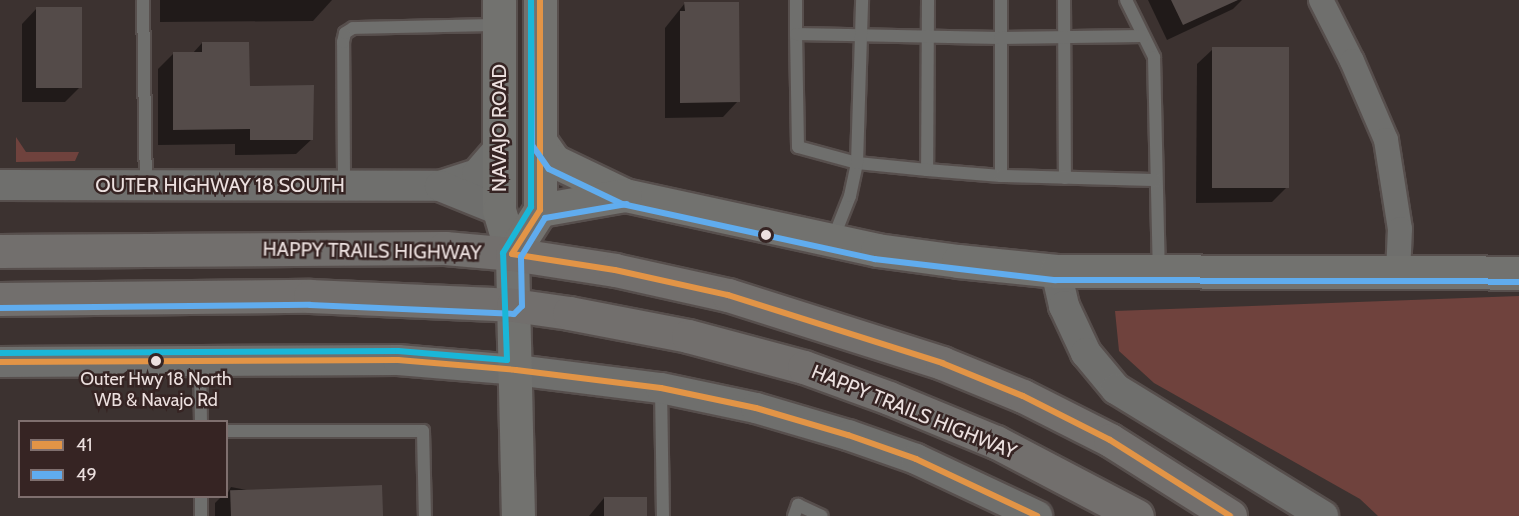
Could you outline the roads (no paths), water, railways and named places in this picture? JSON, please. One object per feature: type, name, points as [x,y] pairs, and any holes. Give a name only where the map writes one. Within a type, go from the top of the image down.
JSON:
[{"type":"main road","name":"NAVAJO ROAD","points":[[540,0],[540,210]]},
{"type":"main road","name":"NAVAJO ROAD","points":[[499,13],[499,210],[512,254],[518,516]]},
{"type":"main road","points":[[540,141],[554,161],[625,195],[877,250],[958,261],[1056,271],[1519,273]]},
{"type":"main road","points":[[512,254],[540,210],[625,195]]},
{"type":"main road","name":"HAPPY TRAILS HIGHWAY","points":[[0,251],[445,248],[512,254],[615,270],[728,295],[942,363],[1023,396],[1110,440],[1230,516]]},
{"type":"main road","name":"HAPPY TRAILS HIGHWAY","points":[[0,299],[310,296],[513,305],[569,313],[688,336],[804,367],[889,398],[996,442],[1137,516]]},
{"type":"street","points":[[1321,0],[1352,61],[1386,140],[1400,230],[1398,273]]},
{"type":"street","points":[[440,186],[477,174],[500,148]]},
{"type":"street","name":"OUTER HIGHWAY 18 SOUTH","points":[[0,185],[440,186]]},
{"type":"street","points":[[440,186],[466,194],[499,210]]},
{"type":"street","points":[[1056,271],[1064,306],[1086,353],[1116,389],[1323,516]]},
{"type":"street","points":[[0,362],[398,360],[516,370],[661,388],[756,408],[848,435],[916,459],[1018,512]]},
{"type":"lane","points":[[143,0],[146,184]]},
{"type":"lane","points":[[796,0],[798,147],[857,163],[927,170],[1001,176],[1156,180]]},
{"type":"lane","points":[[832,240],[850,196],[857,163],[862,0]]},
{"type":"lane","points":[[927,170],[928,0]]},
{"type":"lane","points":[[1001,0],[1001,176]]},
{"type":"lane","points":[[1064,0],[1065,178]]},
{"type":"lane","points":[[1126,0],[1154,57],[1159,272]]},
{"type":"lane","points":[[344,173],[343,42],[345,33],[353,28],[499,13]]},
{"type":"lane","points":[[795,34],[1000,38],[1143,36]]},
{"type":"lane","points":[[200,360],[201,420]]},
{"type":"lane","points":[[661,388],[663,516]]},
{"type":"lane","points":[[228,432],[423,431],[425,516]]},
{"type":"lane","points":[[201,498],[201,516]]},
{"type":"lane","points":[[794,516],[798,506],[822,516]]},
{"type":"place","name":"Outer Hwy 18 North WB & Navajo Rd","points":[[156,361]]}]
